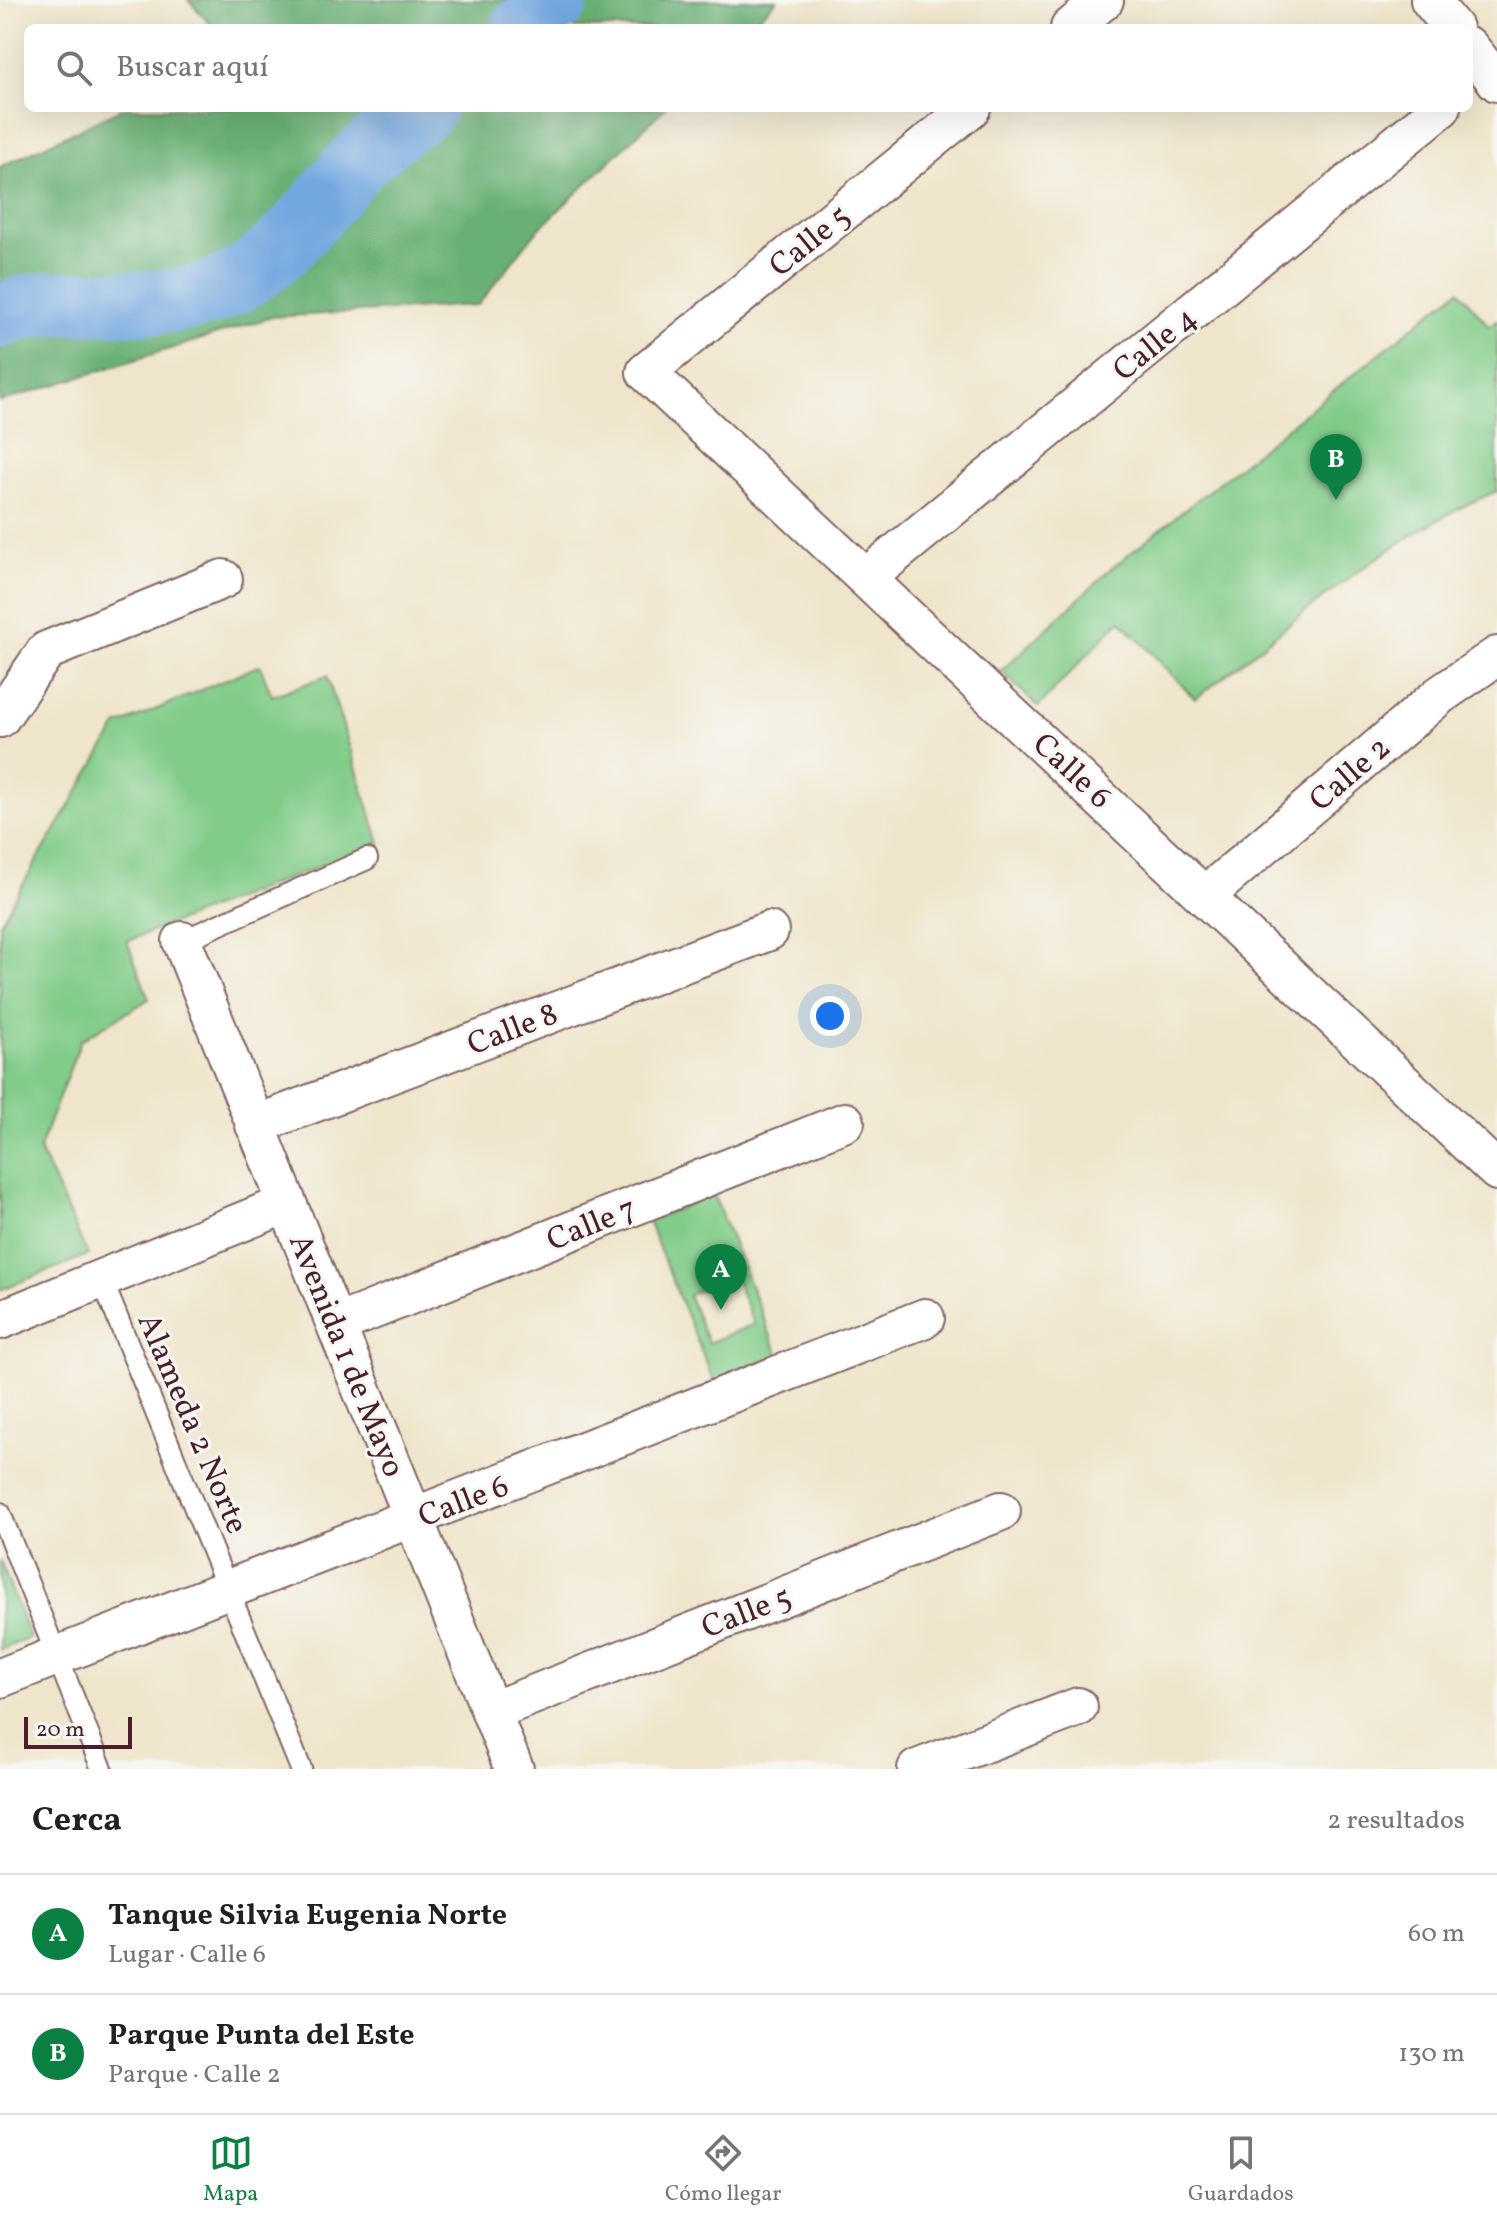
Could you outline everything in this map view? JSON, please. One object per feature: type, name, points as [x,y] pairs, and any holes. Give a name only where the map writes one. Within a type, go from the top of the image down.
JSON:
[{"type":"street","points":[[1075,24],[1104,0]]},
{"type":"street","points":[[1430,0],[1450,24]]},
{"type":"street","name":"Calle 5","points":[[646,372],[966,112]]},
{"type":"street","name":"Calle 4","points":[[867,577],[1436,112]]},
{"type":"street","name":"Calle 6","points":[[646,372],[1497,1171]]},
{"type":"street","points":[[0,718],[46,651],[223,579]]},
{"type":"street","name":"Calle 2","points":[[1206,895],[1440,695],[1497,656]]},
{"type":"street","name":"Calle 8","points":[[255,1125],[769,931]]},
{"type":"street","name":"Avenida 1 de Mayo","points":[[182,941],[514,1769]]},
{"type":"street","name":"Calle 7","points":[[337,1324],[845,1122]]},
{"type":"street","points":[[0,1320],[286,1204]]},
{"type":"street","name":"Calle 6","points":[[0,1678],[925,1318]]},
{"type":"street","name":"Calle 5","points":[[492,1711],[1001,1511]]},
{"type":"street","points":[[917,1769],[1078,1707]]},
{"type":"lane","points":[[182,941],[367,859]]},
{"type":"lane","name":"Alameda 2 Norte","points":[[102,1280],[231,1590],[301,1769]]},
{"type":"lane","points":[[0,1513],[102,1769]]},
{"type":"green space","points":[[188,0],[777,0],[752,24],[210,24]]},
{"type":"green space","points":[[115,112],[661,112],[536,232],[478,305],[272,317],[0,402],[0,167]]},
{"type":"green space","points":[[1459,290],[1489,326],[1497,320],[1497,491],[1456,510],[1377,558],[1195,699],[1120,620],[1038,707],[1001,671],[1112,568]]},
{"type":"green space","points":[[260,665],[272,696],[327,676],[380,843],[127,941],[149,999],[81,1040],[39,1149],[88,1255],[0,1290],[0,923],[117,726]]},
{"type":"green space","points":[[713,1194],[779,1356],[714,1382],[648,1221]],"holes":[[[734,1276],[754,1324],[708,1343],[688,1295]]]},
{"type":"green space","points":[[0,1560],[30,1638],[0,1650]]},
{"type":"waterway","points":[[528,24],[557,0]]},
{"type":"waterway","points":[[0,317],[20,308],[45,304],[166,301],[221,289],[243,278],[280,250],[365,155],[419,112]]},
{"type":"place","name":"Parque Punta del Este","points":[[1336,500]]},
{"type":"place","name":"Tanque Silvia Eugenia Norte","points":[[721,1310]]}]
